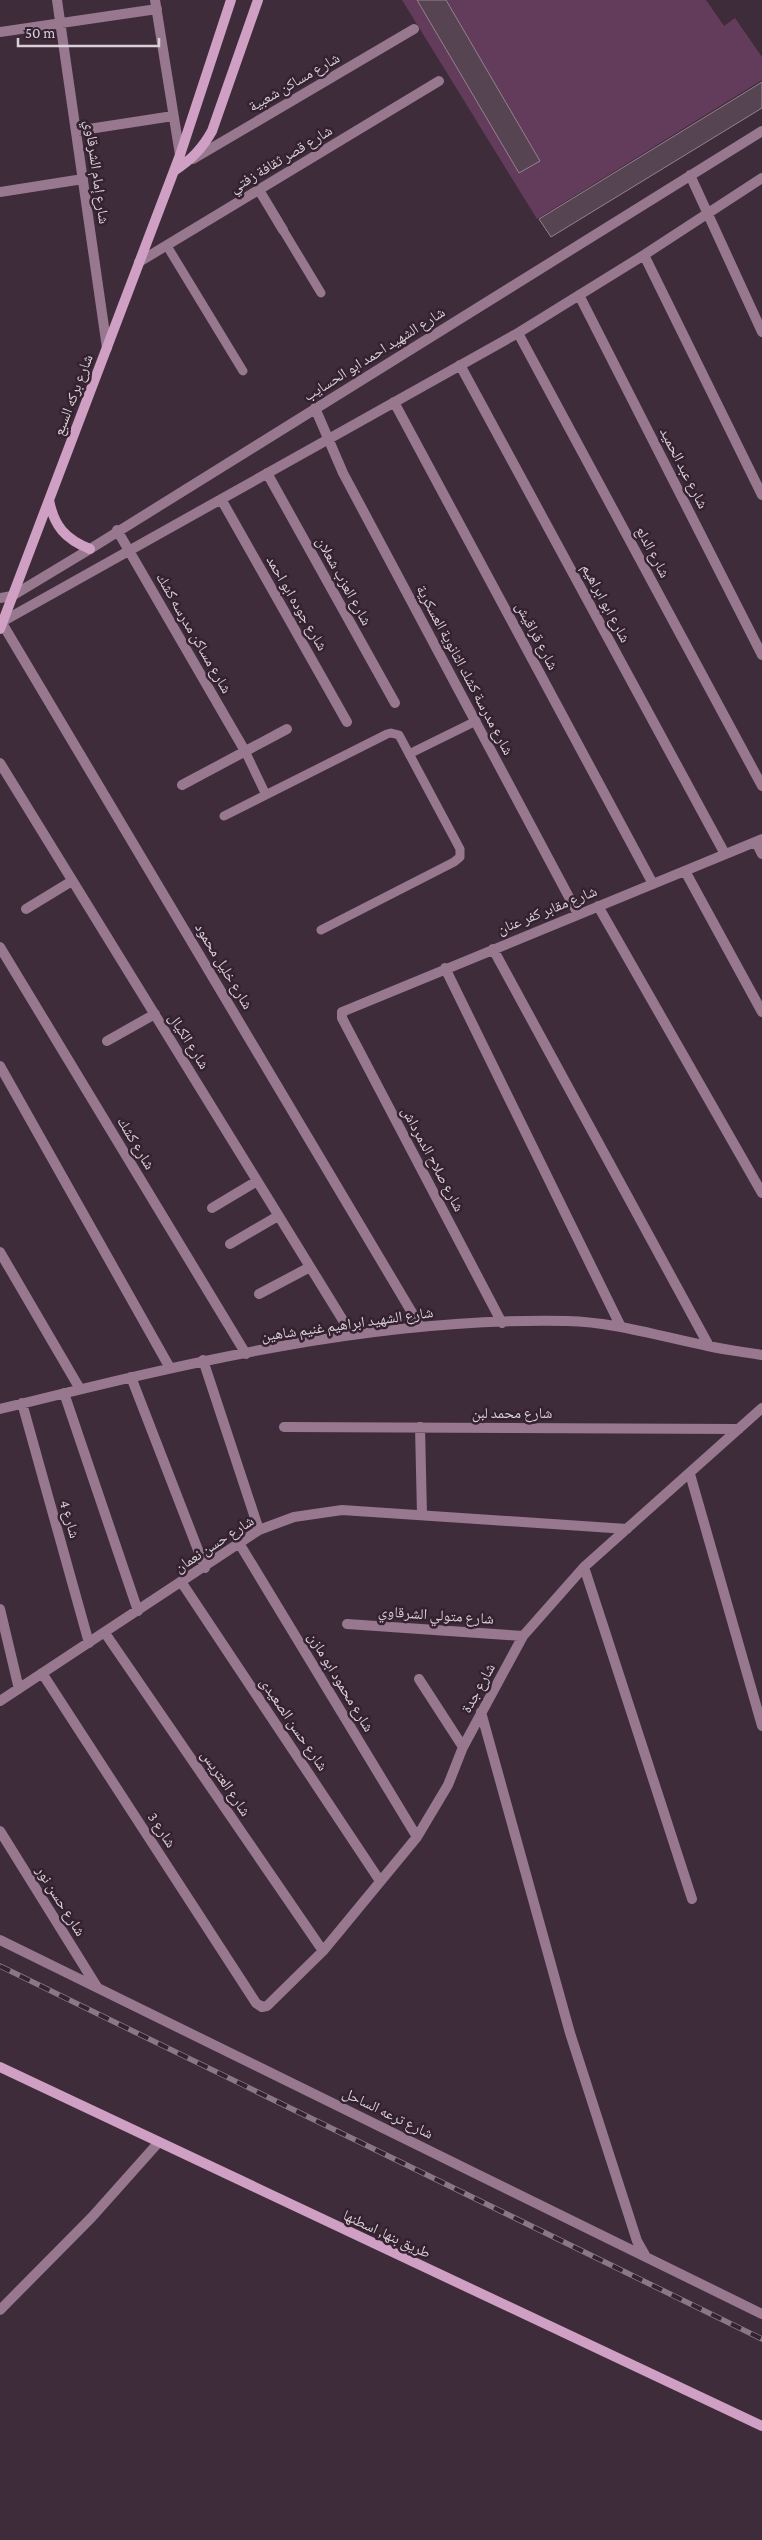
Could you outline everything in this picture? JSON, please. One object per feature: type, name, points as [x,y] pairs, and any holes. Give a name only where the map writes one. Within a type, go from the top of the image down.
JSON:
[{"type":"main road","name":"شارع بركه السبع","points":[[1,625],[180,155],[231,0]]},
{"type":"main road","points":[[174,171],[203,148],[212,131],[258,0]]},
{"type":"main road","points":[[49,500],[52,516],[61,531],[74,543],[90,549]]},
{"type":"main road","name":"طريق بنها, اسطنها","points":[[0,2067],[762,2426]]},
{"type":"street","name":"شارع إمام الشرقاوي","points":[[57,0],[107,348]]},
{"type":"street","points":[[0,32],[60,23],[156,4],[180,155]]},
{"type":"street","name":"شارع مساكن شعبية","points":[[189,161],[414,29]]},
{"type":"street","name":"شارع قصر ثقافة زفتي","points":[[139,262],[439,81]]},
{"type":"street","points":[[76,130],[173,116]]},
{"type":"street","name":"شارع الشهيد احمد ابو الحسايب","points":[[0,598],[12,596],[90,549],[117,530],[762,131]]},
{"type":"street","points":[[690,175],[762,332]]},
{"type":"street","points":[[1,625],[128,551],[518,332],[644,255],[762,178]]},
{"type":"street","points":[[0,192],[83,179]]},
{"type":"street","points":[[258,190],[283,230]]},
{"type":"street","points":[[644,255],[762,495]]},
{"type":"street","name":"شارع عبد الحميد","points":[[578,295],[762,654]]},
{"type":"street","name":"شارع الدلع","points":[[518,332],[762,786]]},
{"type":"street","name":"شارع ابو ابراهيم","points":[[460,365],[725,854]]},
{"type":"street","name":"شارع قراقيش","points":[[394,402],[653,884]]},
{"type":"street","name":"شارع مدرسة كشك الثانوية العسكرية","points":[[315,408],[343,473],[578,914]]},
{"type":"street","name":"شارع العزب شعلان","points":[[267,473],[394,703]]},
{"type":"street","name":"شارع جوده ابو احمد","points":[[221,499],[348,722]]},
{"type":"street","name":"شارع مساكن مدرسه كشك","points":[[117,530],[245,752]]},
{"type":"street","name":"شارع خليل محمود","points":[[1,625],[420,1326]]},
{"type":"street","points":[[182,785],[287,729]]},
{"type":"street","name":"شارع الكيال","points":[[0,763],[352,1335]]},
{"type":"street","points":[[759,840],[762,854]]},
{"type":"street","name":"شارع مقابر كفر عنان","points":[[344,1010],[759,840]]},
{"type":"street","points":[[685,870],[762,1012]]},
{"type":"street","points":[[26,909],[72,881]]},
{"type":"street","points":[[598,906],[762,1193]]},
{"type":"street","name":"شارع كشك","points":[[0,947],[246,1354]]},
{"type":"street","points":[[493,948],[709,1346]]},
{"type":"street","points":[[445,968],[621,1327]]},
{"type":"street","name":"شارع صلاح الدمرداش","points":[[344,1010],[342,1018],[502,1323]]},
{"type":"street","points":[[107,1041],[154,1014]]},
{"type":"street","points":[[0,1066],[170,1368]]},
{"type":"street","points":[[212,1208],[257,1181]]},
{"type":"street","points":[[230,1244],[278,1216]]},
{"type":"street","points":[[0,1252],[80,1389]]},
{"type":"street","points":[[259,1294],[310,1267]]},
{"type":"street","name":"شارع الشهيد ابراهيم غنيم شاهين","points":[[0,1409],[203,1360],[352,1335],[420,1326],[568,1321],[621,1327],[762,1355]]},
{"type":"street","points":[[203,1360],[259,1530]]},
{"type":"street","points":[[131,1377],[205,1568]]},
{"type":"street","points":[[64,1393],[138,1611]]},
{"type":"street","name":"شارع 4","points":[[22,1404],[89,1644]]},
{"type":"street","name":"شارع جدة","points":[[256,2003],[267,2006],[323,1951],[417,1836],[448,1785],[463,1747],[524,1636],[584,1567],[762,1408]]},
{"type":"street","name":"شارع محمد لبن","points":[[284,1427],[739,1429]]},
{"type":"street","points":[[420,1427],[422,1515]]},
{"type":"street","points":[[690,1474],[762,1726]]},
{"type":"street","name":"شارع حسن نعمان","points":[[0,1702],[205,1568],[259,1530],[294,1517],[342,1510],[627,1529]]},
{"type":"street","name":"شارع محمود ابو مازن","points":[[239,1543],[417,1836]]},
{"type":"street","points":[[584,1567],[692,1899]]},
{"type":"street","name":"شارع حسن الصعيدى","points":[[182,1583],[380,1881]]},
{"type":"street","points":[[0,1609],[19,1689]]},
{"type":"street","name":"شارع متولي الشرقاوي","points":[[347,1624],[524,1636]]},
{"type":"street","name":"شارع العتريس","points":[[105,1633],[323,1951]]},
{"type":"street","name":"شارع 3","points":[[42,1674],[256,2003]]},
{"type":"street","points":[[419,1679],[463,1747]]},
{"type":"street","points":[[481,1712],[570,2033],[637,2241],[645,2256]]},
{"type":"street","name":"شارع حسن نور","points":[[0,1831],[97,1987]]},
{"type":"street","name":"شارع ترعه الساحل","points":[[0,1940],[762,2314]]},
{"type":"street","points":[[0,2310],[92,2217],[158,2143]]},
{"type":"lane","points":[[283,230],[321,293]]},
{"type":"lane","points":[[167,246],[243,371]]},
{"type":"lane","points":[[410,754],[476,721]]},
{"type":"lane","points":[[224,816],[391,733],[399,735],[460,849],[460,857],[454,862],[321,930]]},
{"type":"lane","points":[[245,752],[266,795]]},
{"type":"shaded area","points":[[402,0],[706,0],[724,26],[735,18],[762,57],[762,80],[537,219]]},
{"type":"building","points":[[417,0],[446,0],[540,161],[519,173]]},
{"type":"building","points":[[762,82],[762,108],[551,237],[539,219]]},
{"type":"railway","points":[[0,1966],[762,2339]]}]
